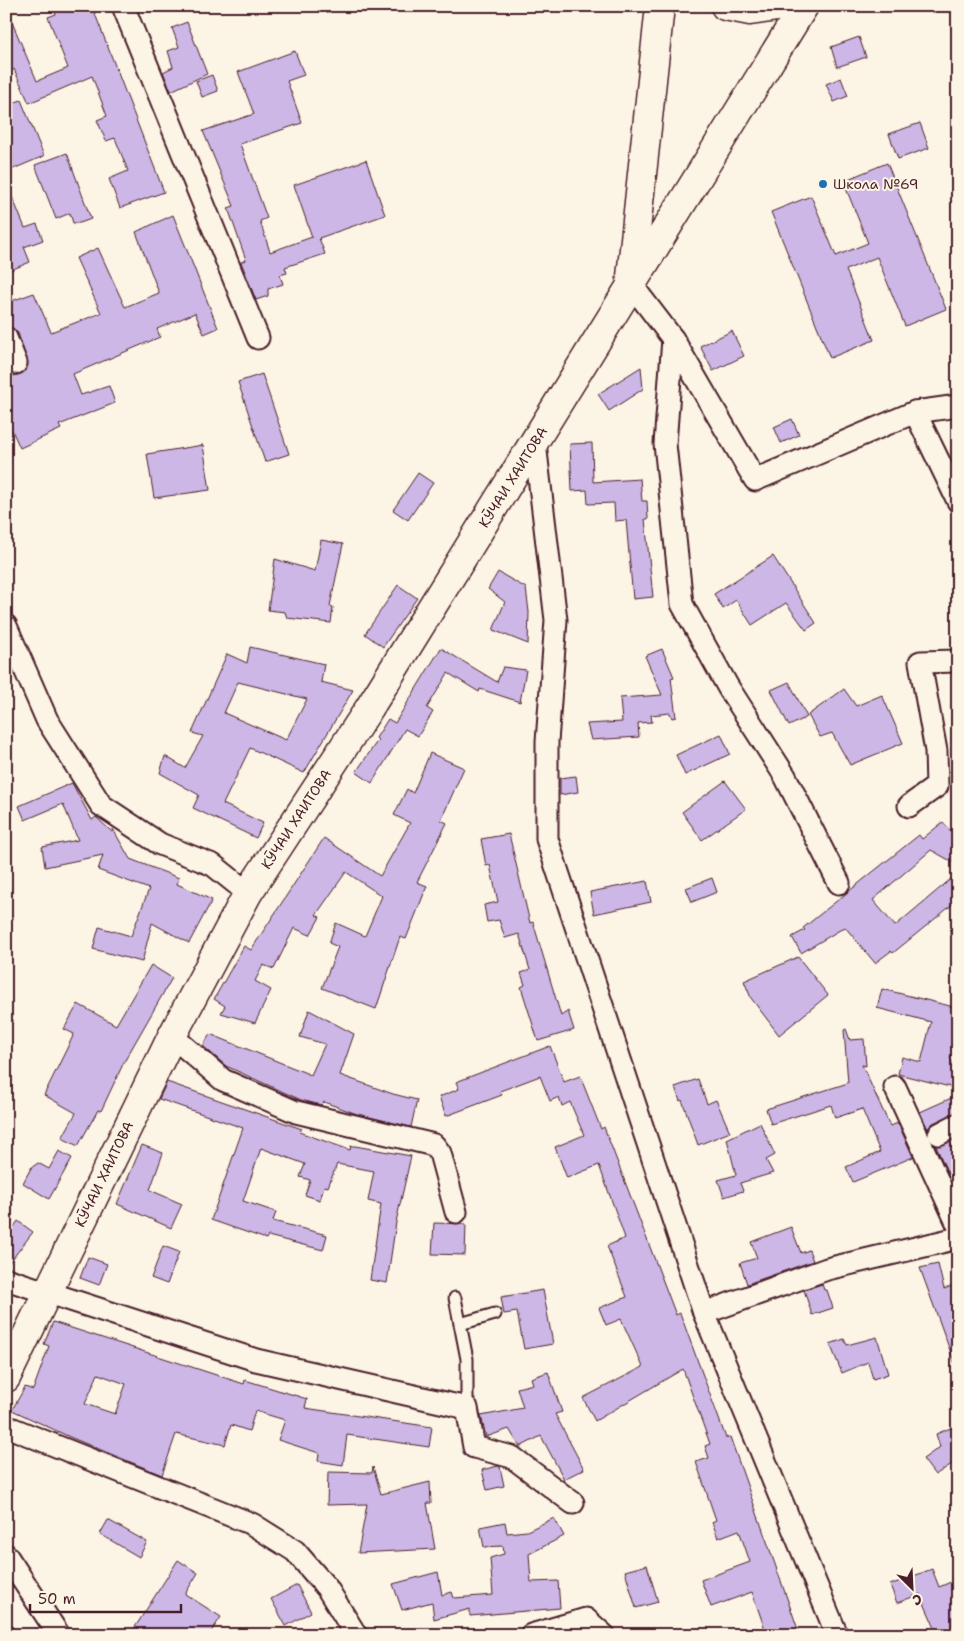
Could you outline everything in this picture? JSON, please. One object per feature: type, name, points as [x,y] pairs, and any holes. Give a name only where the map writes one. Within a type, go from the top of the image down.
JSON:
[{"type":"main road","points":[[631,284],[660,6]]},
{"type":"main road","points":[[724,6],[750,11],[784,6]]},
{"type":"main road","name":"КӮЧАИ ХАИТОВА","points":[[6,1378],[172,1036],[248,893],[370,707],[804,6]]},
{"type":"street","points":[[123,6],[258,338]]},
{"type":"street","points":[[631,284],[673,339],[755,480],[915,412],[958,406]]},
{"type":"street","points":[[6,338],[16,364]]},
{"type":"street","points":[[673,339],[665,444],[682,604],[728,686],[785,776],[839,882]]},
{"type":"street","points":[[915,412],[958,501]]},
{"type":"street","points":[[535,443],[556,620],[547,742],[547,838],[704,1313],[837,1635]]},
{"type":"street","points":[[6,626],[47,720],[101,806],[160,844],[213,865],[248,893]]},
{"type":"street","points":[[909,806],[937,786],[936,751],[920,662],[958,661]]},
{"type":"street","points":[[172,1036],[223,1080],[296,1112],[434,1145],[440,1153],[456,1212]]},
{"type":"street","points":[[895,1087],[958,1225]]},
{"type":"street","points":[[939,1134],[958,1124]]},
{"type":"street","points":[[704,1313],[826,1269],[958,1238]]},
{"type":"street","points":[[6,1279],[256,1360],[467,1408],[474,1447],[512,1457],[573,1503]]},
{"type":"street","points":[[6,1426],[252,1524],[295,1550],[327,1588],[356,1635]]},
{"type":"street","points":[[6,1555],[59,1635]]},
{"type":"street","points":[[531,1635],[586,1619],[604,1635]]},
{"type":"lane","points":[[456,1298],[467,1359],[467,1408]]},
{"type":"lane","points":[[460,1324],[495,1314]]},
{"type":"building","points":[[53,6],[92,6],[164,192],[120,208],[109,179],[128,171],[115,138],[106,141],[97,120],[107,116],[92,76],[29,103],[14,69],[6,73],[6,8],[37,81],[68,68],[48,17],[56,14]]},
{"type":"building","points":[[187,22],[207,74],[171,91],[163,72],[173,67],[168,51],[179,47],[172,28]]},
{"type":"building","points":[[859,37],[866,57],[837,67],[831,47]]},
{"type":"building","points":[[295,51],[304,75],[287,81],[302,123],[240,144],[267,218],[260,221],[270,252],[312,237],[294,185],[366,160],[385,215],[319,238],[325,254],[285,267],[287,273],[280,275],[283,284],[268,289],[268,296],[256,300],[241,262],[246,260],[228,208],[234,206],[203,131],[254,114],[238,72]]},
{"type":"building","points":[[212,75],[218,91],[202,97],[196,81]]},
{"type":"building","points":[[841,78],[848,96],[834,102],[826,84]]},
{"type":"building","points":[[21,100],[44,156],[6,172],[6,106]]},
{"type":"building","points":[[920,123],[929,148],[898,159],[889,134]]},
{"type":"building","points":[[67,153],[91,219],[80,223],[73,223],[70,213],[56,219],[35,165]]},
{"type":"building","points":[[887,163],[946,309],[905,326],[877,257],[846,270],[874,340],[830,358],[771,212],[811,196],[836,256],[868,243],[843,181]]},
{"type":"building","points":[[7,184],[25,228],[37,224],[43,240],[24,247],[30,262],[6,272]]},
{"type":"building","points":[[173,215],[218,328],[204,334],[195,313],[157,329],[160,337],[73,374],[81,395],[109,386],[115,403],[59,425],[61,429],[20,448],[6,417],[6,378],[21,374],[26,370],[28,364],[18,333],[10,327],[6,316],[6,303],[34,293],[51,332],[101,313],[76,258],[98,248],[125,307],[159,293],[136,232]]},
{"type":"building","points":[[732,331],[744,356],[713,371],[700,346]]},
{"type":"building","points":[[641,367],[643,389],[609,411],[598,394]]},
{"type":"building","points":[[262,374],[289,454],[265,462],[238,382]]},
{"type":"building","points":[[792,419],[799,435],[781,443],[774,427]]},
{"type":"building","points":[[592,443],[593,482],[640,479],[642,501],[647,501],[648,519],[645,519],[653,597],[633,599],[626,520],[615,521],[614,503],[588,504],[587,490],[572,491],[570,444]]},
{"type":"building","points":[[203,445],[210,490],[154,498],[147,454]]},
{"type":"building","points":[[418,473],[433,483],[408,520],[393,510]]},
{"type":"building","points":[[321,540],[343,544],[330,606],[333,607],[331,623],[287,618],[285,612],[268,610],[275,559],[315,571]]},
{"type":"building","points":[[773,556],[816,623],[806,630],[786,603],[752,625],[736,600],[723,609],[714,594]]},
{"type":"building","points":[[498,572],[526,588],[529,612],[528,644],[493,630],[505,602],[488,589]]},
{"type":"building","points":[[398,585],[417,598],[383,647],[365,634]]},
{"type":"building","points":[[250,647],[324,664],[321,682],[353,690],[304,773],[250,748],[223,804],[263,823],[256,838],[193,808],[199,795],[160,773],[165,756],[185,768],[203,736],[192,733],[227,654],[247,663]],"holes":[[[238,682],[307,699],[286,740],[224,713]]]},
{"type":"building","points":[[441,648],[497,682],[503,667],[526,670],[520,702],[480,689],[479,692],[448,673],[427,708],[433,712],[418,736],[405,729],[372,783],[356,772],[378,740],[376,738],[388,719],[395,723]]},
{"type":"building","points":[[662,649],[674,677],[671,678],[676,717],[672,718],[670,713],[651,715],[652,722],[638,723],[639,737],[591,740],[587,724],[622,722],[620,698],[662,695],[645,656]]},
{"type":"building","points":[[789,682],[807,717],[789,726],[771,690]]},
{"type":"building","points":[[844,689],[856,706],[882,695],[903,743],[850,765],[832,733],[820,737],[808,715]]},
{"type":"building","points":[[721,734],[730,754],[685,775],[676,755]]},
{"type":"building","points":[[430,753],[464,768],[441,820],[447,823],[417,882],[427,886],[406,939],[400,937],[376,1009],[322,988],[338,947],[329,943],[336,923],[365,936],[382,896],[346,872],[316,915],[320,917],[310,935],[294,928],[274,969],[263,965],[255,981],[271,990],[255,1023],[221,1013],[225,1006],[214,999],[244,946],[251,950],[324,838],[380,876],[410,823],[394,815],[407,789],[413,793]]},
{"type":"building","points":[[576,776],[578,792],[560,795],[560,778]]},
{"type":"building","points":[[725,781],[746,809],[702,840],[682,812]]},
{"type":"building","points":[[72,783],[92,820],[96,817],[112,832],[113,829],[130,859],[179,878],[177,884],[212,900],[189,943],[152,923],[142,962],[93,949],[99,927],[131,936],[149,889],[98,870],[103,855],[45,867],[42,847],[78,840],[63,804],[25,820],[19,806]]},
{"type":"building","points":[[943,822],[958,840],[958,865],[931,850],[873,900],[895,926],[958,873],[958,900],[893,953],[891,951],[875,963],[845,927],[801,953],[792,937],[805,930],[803,928],[919,835],[922,839]]},
{"type":"building","points":[[509,834],[530,923],[533,922],[561,1016],[568,1011],[574,1030],[538,1041],[521,987],[525,985],[521,973],[530,970],[519,934],[505,938],[499,920],[487,922],[484,905],[498,902],[490,865],[486,866],[481,839]]},
{"type":"building","points":[[712,878],[717,892],[692,902],[686,888]]},
{"type":"building","points":[[647,881],[651,902],[594,914],[590,892]]},
{"type":"building","points":[[798,957],[828,995],[779,1035],[751,998],[744,981]]},
{"type":"building","points":[[151,965],[172,978],[124,1062],[101,1111],[98,1110],[78,1146],[62,1138],[76,1113],[44,1095],[74,1034],[64,1029],[78,1004],[116,1025]]},
{"type":"building","points":[[882,989],[958,1008],[958,1051],[950,1057],[958,1075],[958,1089],[898,1074],[902,1057],[921,1062],[931,1022],[877,1008]]},
{"type":"building","points":[[309,1010],[354,1034],[340,1075],[393,1094],[417,1100],[411,1127],[357,1114],[324,1102],[321,1105],[301,1100],[226,1066],[203,1046],[210,1034],[311,1075],[325,1044],[300,1037]]},
{"type":"building","points":[[846,1029],[850,1040],[864,1039],[866,1066],[862,1065],[890,1126],[898,1123],[913,1157],[853,1182],[846,1167],[880,1152],[862,1109],[835,1118],[831,1105],[771,1124],[766,1109],[848,1083],[844,1030]]},
{"type":"building","points":[[550,1046],[564,1082],[580,1076],[601,1129],[604,1127],[676,1315],[680,1313],[726,1438],[730,1437],[800,1635],[767,1635],[752,1592],[711,1607],[701,1580],[750,1562],[739,1530],[718,1538],[712,1522],[716,1520],[696,1462],[709,1458],[705,1446],[710,1444],[683,1369],[595,1421],[583,1398],[643,1367],[621,1319],[606,1325],[599,1308],[627,1297],[607,1246],[625,1238],[599,1165],[567,1178],[555,1147],[584,1135],[570,1102],[562,1106],[559,1097],[550,1101],[540,1076],[500,1091],[502,1095],[446,1116],[439,1097],[459,1089],[456,1082]]},
{"type":"building","points":[[698,1079],[707,1104],[716,1100],[730,1132],[698,1145],[682,1100],[680,1101],[675,1087]]},
{"type":"building","points":[[167,1082],[302,1129],[299,1132],[350,1150],[351,1146],[355,1146],[411,1156],[396,1222],[387,1283],[370,1280],[381,1204],[368,1201],[374,1171],[337,1164],[328,1187],[324,1186],[320,1200],[305,1195],[310,1180],[300,1177],[305,1164],[261,1148],[243,1201],[276,1212],[273,1221],[327,1235],[323,1250],[268,1236],[266,1239],[211,1220],[243,1128],[159,1099]]},
{"type":"building","points":[[958,1095],[958,1112],[933,1123],[928,1129],[920,1112]]},
{"type":"building","points":[[760,1123],[775,1155],[766,1160],[773,1173],[740,1183],[743,1191],[724,1197],[718,1180],[736,1175],[727,1139]]},
{"type":"building","points":[[950,1142],[958,1161],[958,1170],[948,1174],[936,1146]]},
{"type":"building","points":[[142,1145],[163,1153],[150,1190],[182,1204],[171,1228],[117,1204]]},
{"type":"building","points":[[59,1151],[72,1158],[49,1199],[23,1183],[31,1168],[38,1163],[49,1169]]},
{"type":"building","points":[[18,1221],[33,1232],[6,1267],[6,1238]]},
{"type":"building","points":[[434,1223],[466,1224],[465,1255],[432,1254]]},
{"type":"building","points":[[791,1227],[801,1253],[809,1250],[813,1261],[747,1284],[740,1263],[757,1258],[751,1242]]},
{"type":"building","points":[[163,1246],[179,1252],[167,1284],[151,1278]]},
{"type":"building","points":[[88,1257],[107,1264],[99,1285],[80,1278]]},
{"type":"building","points":[[938,1264],[944,1289],[958,1284],[958,1367],[956,1367],[920,1268]]},
{"type":"building","points":[[822,1284],[824,1290],[827,1290],[833,1308],[812,1315],[804,1290]]},
{"type":"building","points":[[543,1290],[553,1344],[524,1349],[517,1312],[504,1314],[501,1297]]},
{"type":"building","points":[[53,1322],[244,1384],[245,1380],[307,1399],[305,1408],[432,1427],[429,1447],[347,1435],[343,1465],[318,1461],[319,1453],[278,1440],[285,1420],[255,1411],[249,1431],[231,1425],[225,1445],[176,1434],[162,1475],[72,1438],[12,1410],[25,1387],[33,1390],[49,1346],[44,1344]],"holes":[[[98,1374],[126,1384],[115,1414],[85,1404]]]},
{"type":"building","points":[[877,1337],[888,1374],[873,1379],[868,1362],[842,1373],[830,1344],[844,1339],[847,1345]]},
{"type":"building","points":[[548,1372],[562,1412],[555,1414],[584,1469],[564,1479],[541,1436],[520,1447],[509,1429],[486,1437],[481,1416],[523,1408],[517,1388],[533,1384],[531,1378]]},
{"type":"building","points":[[958,1425],[958,1460],[935,1475],[923,1459],[940,1447],[936,1434]]},
{"type":"building","points":[[373,1467],[381,1494],[430,1482],[431,1503],[427,1503],[435,1549],[358,1553],[367,1504],[327,1505],[328,1472],[372,1473]]},
{"type":"building","points":[[500,1467],[504,1486],[487,1490],[482,1470]]},
{"type":"building","points":[[554,1518],[564,1536],[529,1554],[531,1582],[558,1581],[560,1608],[470,1616],[470,1609],[434,1619],[432,1602],[402,1610],[393,1584],[438,1572],[442,1595],[452,1592],[454,1598],[493,1595],[490,1558],[504,1554],[503,1546],[484,1547],[480,1527],[505,1522],[507,1533],[527,1531]]},
{"type":"building","points":[[108,1520],[147,1542],[139,1557],[100,1534]]},
{"type":"building","points":[[178,1560],[198,1573],[185,1594],[221,1617],[209,1635],[130,1635]]},
{"type":"building","points":[[647,1565],[658,1602],[636,1608],[625,1571]]},
{"type":"building","points":[[932,1569],[939,1587],[958,1579],[958,1635],[938,1635],[920,1594],[897,1603],[890,1585]]},
{"type":"building","points":[[297,1585],[311,1612],[286,1626],[271,1599]]},
{"type":"place","name":"Школа №69","points":[[823,184]]}]
